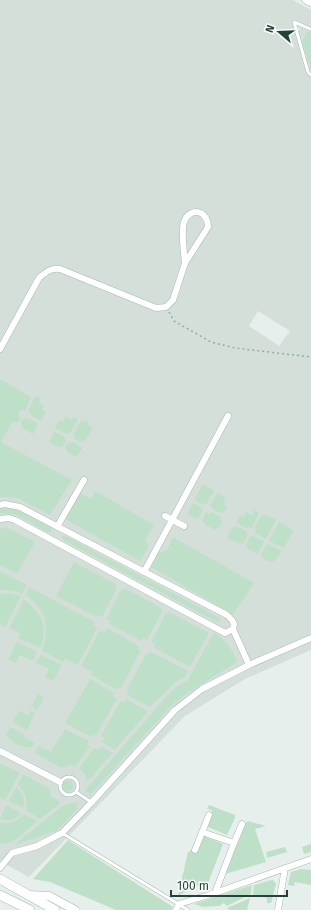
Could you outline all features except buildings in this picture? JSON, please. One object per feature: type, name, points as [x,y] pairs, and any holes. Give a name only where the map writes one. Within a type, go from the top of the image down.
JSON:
[{"type":"main road","points":[[0,879],[55,910]]},
{"type":"main road","points":[[0,895],[26,909]]},
{"type":"street","points":[[305,0],[311,3]]},
{"type":"street","points":[[0,349],[39,278],[48,270],[54,268],[60,269],[156,308],[166,307],[173,300],[185,263],[208,226],[208,220],[200,212],[194,212],[187,216],[184,222],[185,263]]},
{"type":"street","points":[[144,572],[228,416]]},
{"type":"street","points":[[57,527],[84,480]]},
{"type":"street","points":[[0,505],[5,504],[20,507],[227,615],[234,624],[233,629],[249,665]]},
{"type":"street","points":[[165,516],[184,526]]},
{"type":"street","points":[[0,519],[9,518],[15,520],[225,633],[233,629]]},
{"type":"street","points":[[0,868],[12,853],[37,846],[62,833],[91,803],[174,710],[202,689],[249,665],[311,638]]},
{"type":"street","points":[[0,751],[60,782]]},
{"type":"street","points":[[195,850],[208,815]]},
{"type":"street","points":[[215,893],[242,824]]},
{"type":"street","points":[[202,832],[234,843]]},
{"type":"street","points":[[177,907],[311,859]]},
{"type":"street","points":[[278,910],[285,868]]},
{"type":"street","points":[[29,895],[49,896],[75,910]]},
{"type":"lane","points":[[311,29],[294,22],[308,72],[311,75]]},
{"type":"lane","points":[[68,776],[74,778],[78,786],[76,792],[71,795],[65,794],[60,790],[60,782],[68,776]]},
{"type":"lane","points":[[76,792],[91,803]]},
{"type":"lane","points":[[62,833],[177,907],[188,910]]},
{"type":"path","points":[[166,307],[174,321],[211,342],[236,348],[311,357]]},
{"type":"shaded area","points":[[0,0],[293,0],[311,10],[311,650],[245,679],[185,716],[29,877],[0,861]],"holes":[[[258,311],[290,331],[279,346],[249,326]]]},
{"type":"green space","points":[[311,31],[311,70],[302,42],[307,32]]},
{"type":"green space","points":[[0,379],[31,397],[25,411],[21,409],[18,416],[21,417],[18,423],[13,421],[1,442],[72,480],[50,515],[17,498],[0,497]]},
{"type":"green space","points":[[35,396],[41,399],[39,403],[44,406],[42,410],[46,412],[41,421],[29,414],[30,412],[28,411]]},
{"type":"green space","points":[[66,417],[72,420],[73,417],[78,419],[70,434],[55,428],[59,420],[63,422]]},
{"type":"green space","points":[[24,418],[28,418],[38,424],[33,434],[21,427],[22,424],[20,423]]},
{"type":"green space","points":[[81,420],[83,422],[85,420],[89,423],[88,425],[93,427],[85,441],[83,440],[81,442],[74,438],[75,436],[73,435]]},
{"type":"green space","points":[[54,431],[66,438],[63,447],[61,446],[60,448],[49,442]]},
{"type":"green space","points":[[72,441],[82,448],[77,457],[66,451],[67,449],[65,448],[69,442],[71,443]]},
{"type":"green space","points":[[203,484],[214,490],[207,504],[204,503],[203,505],[194,500]]},
{"type":"green space","points":[[95,491],[154,525],[145,539],[149,546],[140,561],[65,519],[80,493],[91,499]]},
{"type":"green space","points":[[217,493],[225,497],[223,500],[226,502],[224,505],[227,507],[224,513],[220,513],[210,505]]},
{"type":"green space","points":[[193,503],[203,510],[199,518],[197,517],[196,519],[187,514]]},
{"type":"green space","points":[[0,508],[17,509],[49,526],[52,528],[52,531],[47,532],[19,516],[0,513]]},
{"type":"green space","points":[[254,510],[259,513],[252,528],[249,527],[248,529],[236,523],[240,515],[243,517],[246,512],[252,515]]},
{"type":"green space","points":[[206,512],[209,514],[211,512],[220,517],[219,519],[223,520],[218,529],[216,528],[215,530],[203,523],[204,522],[202,520]]},
{"type":"green space","points":[[262,514],[276,520],[266,539],[255,533],[256,530],[254,529]]},
{"type":"green space","points":[[279,522],[294,530],[284,548],[269,541]]},
{"type":"green space","points":[[233,526],[247,531],[246,533],[248,534],[243,544],[227,538]]},
{"type":"green space","points":[[6,527],[35,542],[17,574],[0,565],[0,529]]},
{"type":"green space","points":[[64,535],[220,618],[221,621],[215,621],[63,540],[61,537]]},
{"type":"green space","points":[[250,536],[264,541],[258,554],[246,548]]},
{"type":"green space","points":[[173,537],[254,583],[233,615],[151,567],[159,552],[167,550]]},
{"type":"green space","points":[[267,544],[282,551],[275,561],[268,561],[260,556]]},
{"type":"green space","points":[[74,562],[116,584],[117,588],[102,617],[98,615],[97,617],[56,596]]},
{"type":"green space","points":[[0,571],[27,585],[22,594],[15,591],[0,590]]},
{"type":"green space","points":[[29,587],[95,622],[93,626],[97,628],[78,665],[65,659],[63,662],[42,651],[46,634],[45,620],[38,607],[26,595]]},
{"type":"green space","points":[[125,588],[161,608],[162,612],[147,640],[144,638],[141,641],[109,624],[110,621],[106,619],[121,590]]},
{"type":"green space","points":[[10,593],[21,596],[5,627],[0,624],[0,594]]},
{"type":"green space","points":[[24,599],[39,615],[44,627],[43,640],[40,648],[18,638],[20,633],[9,628]]},
{"type":"green space","points":[[169,612],[209,633],[190,667],[153,647],[155,644],[151,642],[165,615]]},
{"type":"green space","points":[[107,628],[139,646],[138,648],[141,650],[121,688],[118,687],[117,690],[91,675],[93,672],[81,666],[100,630],[104,632]]},
{"type":"green space","points":[[214,632],[228,645],[237,662],[186,694],[173,704],[90,795],[85,790],[165,698],[176,687],[188,680]]},
{"type":"green space","points":[[17,642],[37,652],[32,661],[20,655],[16,663],[8,659]]},
{"type":"green space","points":[[150,651],[188,671],[184,678],[177,681],[150,707],[127,695],[129,692],[126,691],[146,654],[148,655]]},
{"type":"green space","points":[[41,655],[62,665],[53,681],[45,677],[49,669],[36,663]]},
{"type":"green space","points":[[90,679],[114,693],[113,696],[117,699],[96,736],[93,734],[91,737],[65,723]]},
{"type":"green space","points":[[38,694],[44,698],[37,710],[31,707]]},
{"type":"green space","points":[[126,699],[148,711],[115,750],[102,742],[105,739],[101,736],[120,701],[123,703]]},
{"type":"green space","points":[[21,711],[28,715],[30,711],[35,713],[27,730],[12,722],[18,712]]},
{"type":"green space","points":[[10,727],[24,734],[23,737],[35,743],[32,747],[21,746],[10,740],[6,734]]},
{"type":"green space","points":[[65,729],[89,741],[87,744],[90,746],[76,766],[71,765],[61,768],[35,753],[38,746],[51,752]]},
{"type":"green space","points":[[101,747],[113,753],[87,782],[84,773],[79,768],[94,748],[98,750]]},
{"type":"green space","points":[[0,763],[20,773],[5,800],[0,798]]},
{"type":"green space","points":[[23,774],[50,789],[51,796],[61,803],[40,819],[26,810],[25,796],[20,787],[17,785]]},
{"type":"green space","points":[[68,780],[72,782],[74,786],[72,790],[68,792],[64,790],[62,786],[64,782]]},
{"type":"green space","points":[[16,787],[23,796],[23,808],[9,801]]},
{"type":"green space","points":[[77,802],[77,810],[56,831],[14,845],[64,805]]},
{"type":"green space","points":[[6,805],[21,813],[12,820],[0,819]]},
{"type":"green space","points":[[209,805],[235,815],[227,835],[208,827],[212,810],[207,809]]},
{"type":"green space","points":[[24,814],[37,821],[17,839],[7,844],[0,843],[0,822],[13,822]]},
{"type":"green space","points":[[248,821],[266,826],[255,829],[266,862],[225,874],[245,824]]},
{"type":"green space","points":[[202,836],[223,844],[208,883],[194,887],[178,896],[188,852],[191,850],[197,852]]},
{"type":"green space","points":[[68,840],[173,907],[171,910],[116,910],[50,882],[33,879]]},
{"type":"green space","points":[[311,844],[311,852],[304,854],[302,847]]},
{"type":"green space","points":[[285,847],[287,852],[267,858],[266,852]]},
{"type":"green space","points":[[301,869],[311,870],[311,885],[295,882],[294,886],[288,885],[291,872]]},
{"type":"green space","points":[[272,880],[276,884],[271,903],[267,903],[267,898],[253,895],[254,885]]},
{"type":"green space","points":[[252,885],[251,894],[227,906],[224,903],[219,906],[203,907],[194,904]]},
{"type":"green space","points":[[250,898],[247,910],[230,910],[227,908]]}]
